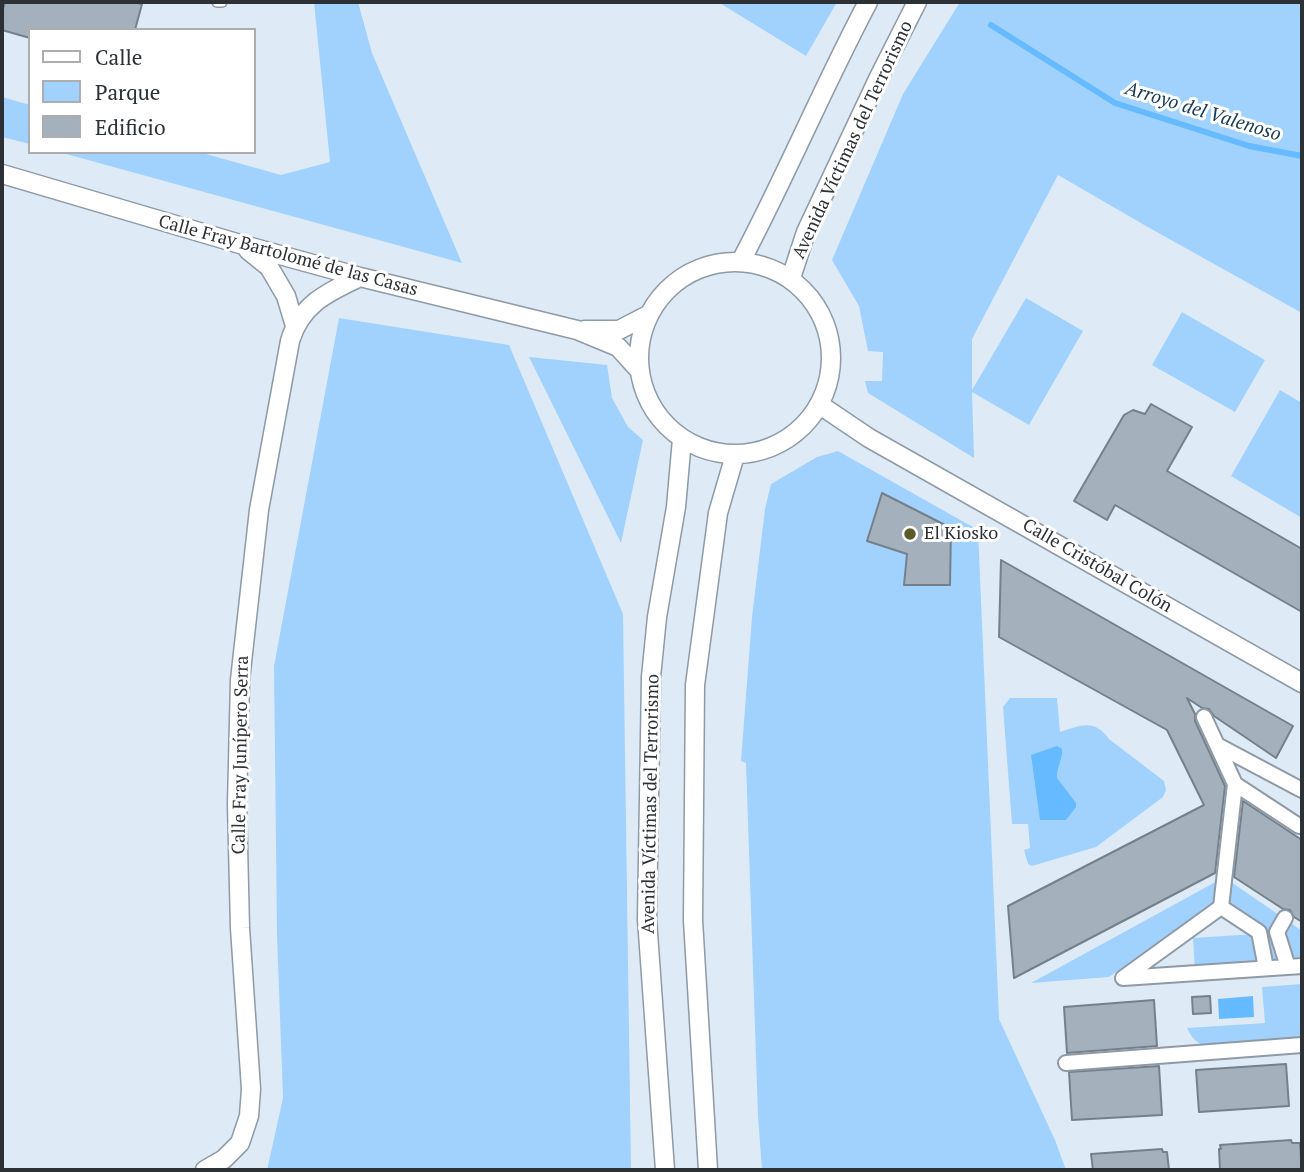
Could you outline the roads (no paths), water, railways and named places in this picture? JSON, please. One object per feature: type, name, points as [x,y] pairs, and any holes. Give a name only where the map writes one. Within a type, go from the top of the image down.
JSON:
[{"type":"street","points":[[741,261],[868,2]]},
{"type":"street","name":"Avenida Víctimas del Terrorismo","points":[[791,278],[806,232],[917,2]]},
{"type":"street","name":"Calle Fray Bartolomé de las Casas","points":[[2,174],[360,277],[576,330],[618,347],[639,370]]},
{"type":"street","points":[[240,244],[269,267],[286,296],[295,326]]},
{"type":"street","points":[[741,261],[767,266],[791,278],[811,298],[826,323],[832,351],[830,379],[820,405],[805,426],[785,442],[761,452],[735,455],[707,451],[682,439],[661,420],[647,397],[639,370],[639,343],[648,315],[664,292],[686,274],[712,263],[741,261]]},
{"type":"street","name":"Calle Fray Junípero Serra","points":[[205,1170],[224,1159],[240,1143],[248,1116],[251,1089],[239,901],[237,804],[240,680],[259,510],[295,326],[310,306],[360,277]]},
{"type":"street","name":"Calle Fray Bartolomé de las Casas","points":[[576,330],[619,330],[648,315]]},
{"type":"street","name":"Calle Cristóbal Colón","points":[[820,405],[869,438],[1302,683]]},
{"type":"street","name":"Avenida Víctimas del Terrorismo","points":[[665,1170],[647,919],[651,677],[657,617],[676,507],[682,439]]},
{"type":"street","points":[[708,1170],[693,920],[695,685],[718,513],[735,455]]},
{"type":"street","points":[[1204,717],[1235,784],[1221,907],[1123,978],[1295,967],[1278,932],[1286,918]]},
{"type":"street","points":[[1217,746],[1302,790]]},
{"type":"street","points":[[1235,784],[1301,825]]},
{"type":"street","points":[[1221,907],[1259,932],[1266,968]]},
{"type":"street","points":[[1066,1063],[1302,1045]]},
{"type":"waterway","name":"Arroyo del Valenoso","points":[[991,25],[1115,103],[1249,146],[1302,156]]},
{"type":"place","name":"El Kiosko","points":[[910,534]]}]
